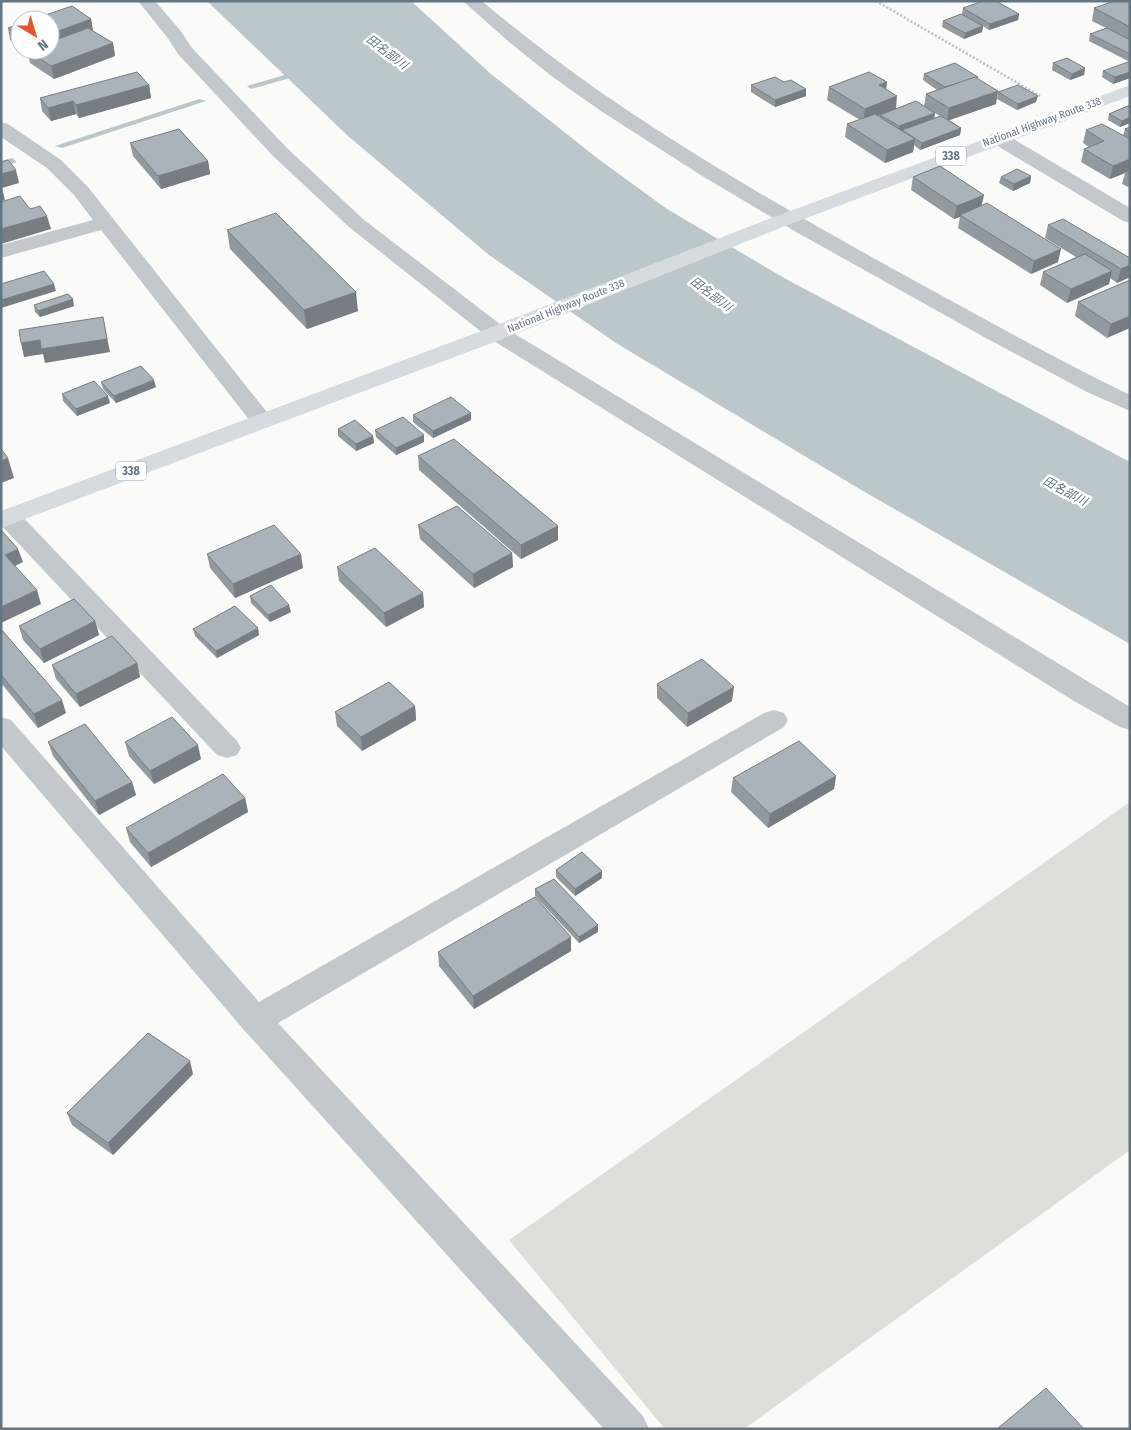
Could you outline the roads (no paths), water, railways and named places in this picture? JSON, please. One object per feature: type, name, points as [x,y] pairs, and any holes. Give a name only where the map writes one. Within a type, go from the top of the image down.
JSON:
[{"type":"highway","name":"National Highway Route 338","points":[[5,518],[508,329],[998,138],[1130,90]]},
{"type":"street","points":[[146,1],[183,45],[184,50],[280,152],[356,223],[508,329],[1084,694],[1130,720]]},
{"type":"street","points":[[471,1],[545,63],[629,122],[781,222],[1057,369],[1130,404]]},
{"type":"street","points":[[1,128],[54,164],[81,191],[262,421]]},
{"type":"street","points":[[998,138],[1130,217]]},
{"type":"street","points":[[1,252],[105,222]]},
{"type":"street","points":[[5,518],[226,748]]},
{"type":"street","points":[[254,1020],[774,720]]},
{"type":"street","points":[[1,727],[254,1020],[630,1429]]},
{"type":"water","name":"田名部川","points":[[207,1],[411,1],[491,74],[597,158],[667,209],[786,279],[1130,462],[1130,644],[863,491],[616,343],[489,255],[348,136]]},
{"type":"waterway","points":[[251,86],[301,72]]},
{"type":"waterway","points":[[59,146],[202,101]]},
{"type":"waterway","points":[[1,164],[12,161]]}]
